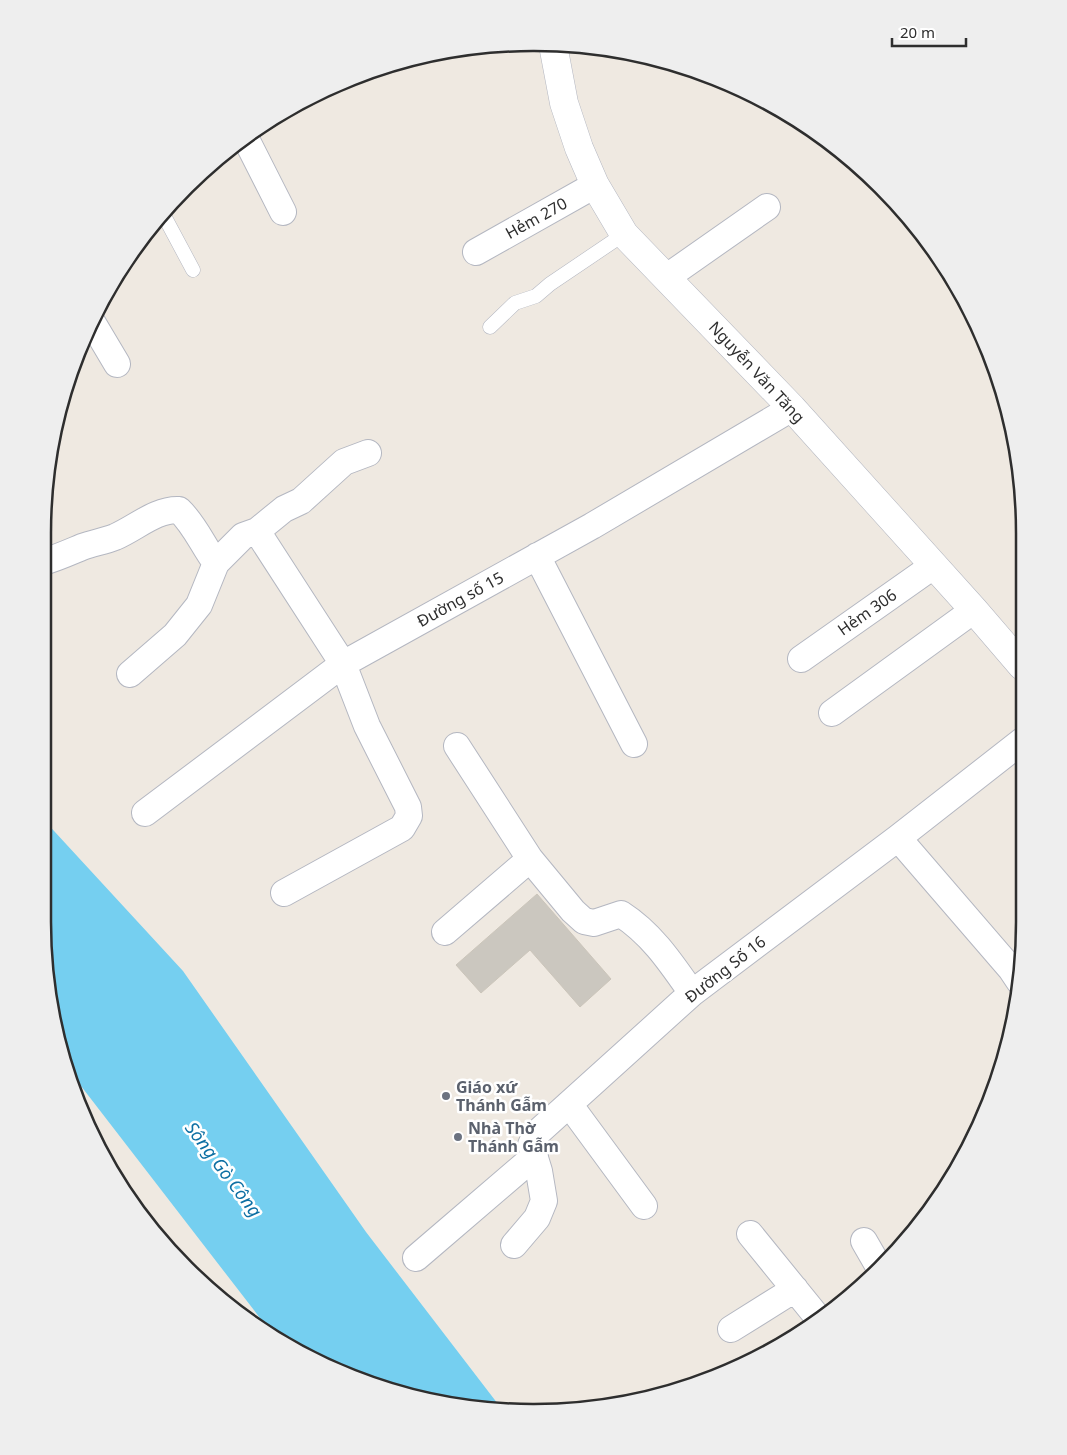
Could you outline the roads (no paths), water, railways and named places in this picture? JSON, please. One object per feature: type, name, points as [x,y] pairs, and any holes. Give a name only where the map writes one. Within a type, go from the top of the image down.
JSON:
[{"type":"main road","name":"Nguyễn Văn Tăng","points":[[554,52],[564,103],[579,148],[595,185],[624,234],[792,408],[1016,659]]},
{"type":"street","points":[[249,145],[284,212]]},
{"type":"street","name":"Hẻm 270","points":[[476,252],[595,185]]},
{"type":"street","points":[[666,277],[767,208]]},
{"type":"street","points":[[97,330],[118,364]]},
{"type":"street","name":"Đường số 15","points":[[145,813],[343,664],[592,526],[792,408]]},
{"type":"street","points":[[130,674],[175,635],[199,605],[216,563],[243,536],[257,532],[284,508],[302,501],[344,462],[368,453]]},
{"type":"street","points":[[51,560],[82,547],[113,538],[163,512],[179,510],[198,533],[205,549],[216,563]]},
{"type":"street","points":[[257,532],[343,664],[367,726],[408,807],[408,816],[402,828],[284,894]]},
{"type":"street","points":[[537,556],[634,744]]},
{"type":"street","name":"Hẻm 306","points":[[801,659],[933,566]]},
{"type":"street","points":[[832,713],[974,610]]},
{"type":"street","points":[[457,746],[530,859],[573,911],[584,921],[594,923],[621,914],[634,922],[660,947],[692,992]]},
{"type":"street","name":"Đường Số 16","points":[[514,1245],[537,1218],[544,1201],[539,1171],[531,1145],[536,1134],[692,992],[898,838],[1016,746]]},
{"type":"street","points":[[898,838],[1013,972]]},
{"type":"street","points":[[445,932],[530,859]]},
{"type":"street","points":[[569,1104],[644,1206]]},
{"type":"street","points":[[416,1258],[534,1156]]},
{"type":"street","points":[[750,1234],[814,1313]]},
{"type":"street","points":[[864,1241],[876,1262]]},
{"type":"street","points":[[731,1329],[795,1289]]},
{"type":"lane","points":[[167,221],[193,270]]},
{"type":"lane","points":[[490,327],[514,303],[536,296],[550,284],[624,234]]},
{"type":"water","name":"Sông Gò Công","points":[[51,828],[183,971],[366,1232],[497,1402],[439,1394],[378,1378],[320,1354],[292,1339],[260,1318],[80,1085],[68,1046],[55,984],[51,922]]},
{"type":"place","name":"Giáo xứ Thánh Gẫm","points":[[446,1096]]},
{"type":"place","name":"Nhà Thờ Thánh Gẫm","points":[[458,1137]]}]
